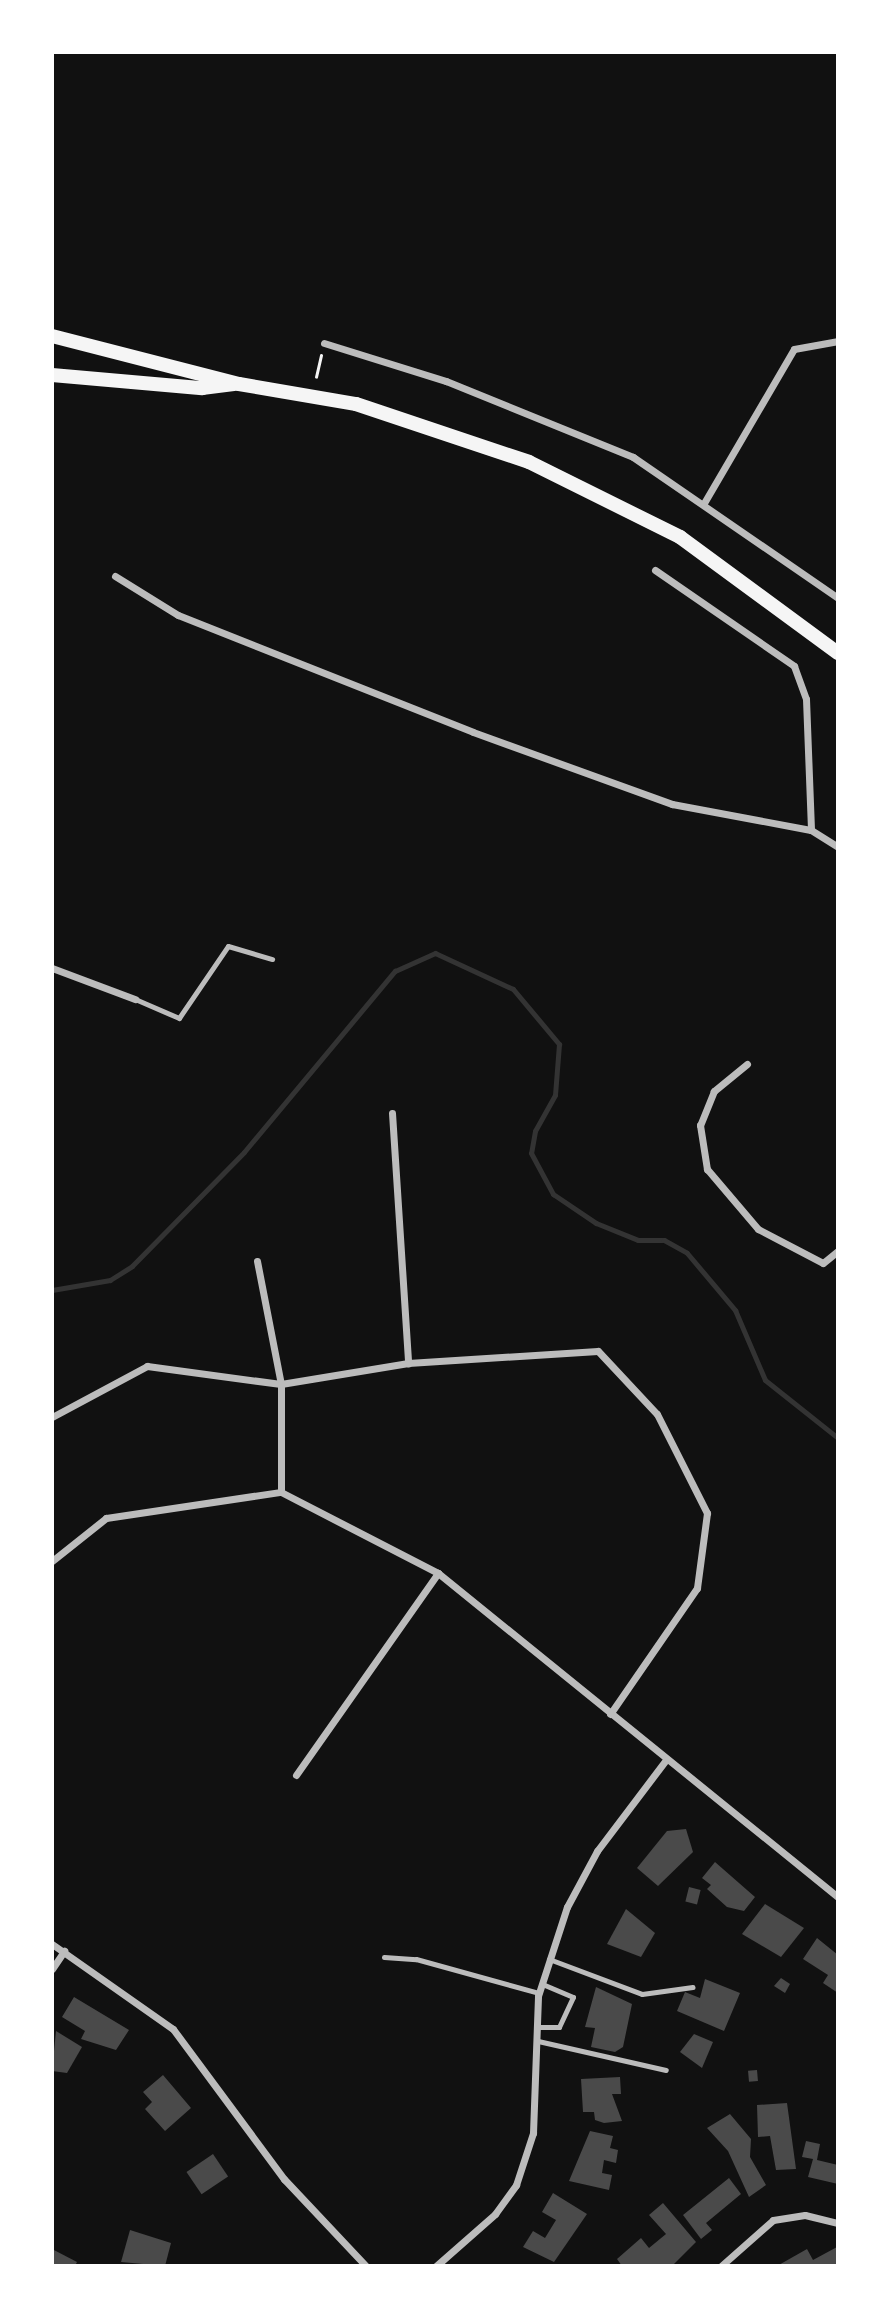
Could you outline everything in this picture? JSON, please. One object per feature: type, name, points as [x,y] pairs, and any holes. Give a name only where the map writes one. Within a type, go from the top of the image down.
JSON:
[{"type":"main road","points":[[52,336],[239,384],[356,404],[529,462],[680,537],[838,653]]},
{"type":"main road","points":[[52,375],[202,388],[239,384]]},
{"type":"street","points":[[704,503],[794,349],[838,341]]},
{"type":"street","points":[[324,343],[366,352],[530,412],[633,457],[704,503],[838,598]]},
{"type":"street","points":[[655,570],[794,666],[806,699],[811,830]]},
{"type":"street","points":[[115,576],[178,615],[485,737],[672,804],[811,830],[838,847]]},
{"type":"street","points":[[52,968],[135,999]]},
{"type":"street","points":[[747,1064],[714,1091],[700,1125],[707,1169],[758,1229],[823,1263],[838,1251]]},
{"type":"street","points":[[392,1113],[408,1363]]},
{"type":"street","points":[[257,1261],[281,1384],[281,1492]]},
{"type":"street","points":[[52,1417],[147,1366],[281,1384],[408,1363],[598,1351],[657,1414],[707,1513],[697,1588],[610,1714]]},
{"type":"street","points":[[52,1562],[106,1518],[281,1492],[438,1573],[665,1761],[838,1897]]},
{"type":"street","points":[[296,1775],[438,1573]]},
{"type":"street","points":[[436,2266],[495,2214],[516,2185],[533,2133],[541,1988],[549,1959],[597,1852],[665,1761]]},
{"type":"street","points":[[52,1944],[173,2029],[284,2179],[366,2266]]},
{"type":"street","points":[[52,1969],[64,1951]]},
{"type":"street","points":[[721,2266],[773,2220],[805,2216],[838,2223]]},
{"type":"lane","points":[[135,999],[179,1018],[228,946],[272,959]]},
{"type":"lane","points":[[384,1957],[416,1959],[573,1997],[559,2027],[538,2027]]},
{"type":"lane","points":[[549,1959],[642,1994],[693,1987]]},
{"type":"lane","points":[[538,2042],[666,2070]]},
{"type":"path","points":[[316,377],[324,343]]},
{"type":"building","points":[[686,1829],[693,1852],[658,1886],[637,1868],[667,1831]]},
{"type":"building","points":[[715,1862],[755,1897],[744,1911],[727,1907],[707,1889],[711,1885],[702,1878]]},
{"type":"building","points":[[689,1887],[701,1890],[697,1904],[685,1902]]},
{"type":"building","points":[[765,1904],[804,1928],[781,1957],[742,1934]]},
{"type":"building","points":[[626,1909],[655,1933],[641,1957],[607,1944]]},
{"type":"building","points":[[817,1938],[838,1955],[838,1993],[823,1983],[828,1975],[803,1959]]},
{"type":"building","points":[[781,1978],[790,1984],[785,1993],[774,1986]]},
{"type":"building","points":[[705,1979],[740,1993],[724,2031],[677,2011],[685,1992],[700,1998]]},
{"type":"building","points":[[596,1987],[632,2004],[623,2047],[615,2052],[591,2047],[595,2028],[585,2027]]},
{"type":"building","points":[[74,1997],[129,2030],[116,2050],[81,2039],[85,2031],[62,2017]]},
{"type":"building","points":[[56,2031],[82,2047],[67,2073],[52,2071]]},
{"type":"building","points":[[694,2034],[713,2042],[702,2068],[680,2052]]},
{"type":"building","points":[[757,2070],[758,2081],[749,2082],[748,2071]]},
{"type":"building","points":[[163,2075],[191,2108],[165,2131],[145,2109],[152,2102],[143,2092]]},
{"type":"building","points":[[620,2077],[621,2094],[612,2094],[622,2121],[604,2123],[595,2120],[594,2112],[583,2112],[581,2079]]},
{"type":"building","points":[[787,2103],[796,2169],[776,2170],[770,2136],[758,2137],[757,2105]]},
{"type":"building","points":[[730,2114],[751,2139],[750,2157],[766,2185],[749,2197],[728,2151],[707,2128]]},
{"type":"building","points":[[590,2131],[613,2136],[610,2148],[618,2150],[616,2163],[604,2160],[602,2173],[612,2175],[609,2190],[569,2181]]},
{"type":"building","points":[[806,2141],[820,2144],[817,2160],[838,2165],[838,2184],[808,2177],[813,2159],[802,2157]]},
{"type":"building","points":[[213,2154],[228,2176],[202,2194],[186,2172]]},
{"type":"building","points":[[729,2178],[741,2194],[706,2223],[712,2230],[701,2239],[683,2215]]},
{"type":"building","points":[[553,2193],[587,2214],[554,2262],[523,2247],[533,2231],[545,2238],[556,2220],[542,2212]]},
{"type":"building","points":[[663,2203],[696,2242],[672,2266],[622,2266],[617,2259],[641,2238],[649,2248],[666,2234],[649,2215]]},
{"type":"building","points":[[130,2230],[171,2243],[165,2266],[121,2262]]},
{"type":"building","points":[[837,2247],[838,2266],[777,2266],[807,2249],[813,2260]]},
{"type":"building","points":[[52,2249],[77,2262],[75,2266],[52,2266]]},
{"type":"waterway","points":[[52,1290],[110,1280],[132,1266],[244,1152],[395,971],[435,953],[513,989],[559,1044],[555,1095],[535,1131],[531,1153],[553,1194],[596,1223],[638,1240],[664,1240],[687,1253],[735,1310],[765,1380],[838,1438]]}]
